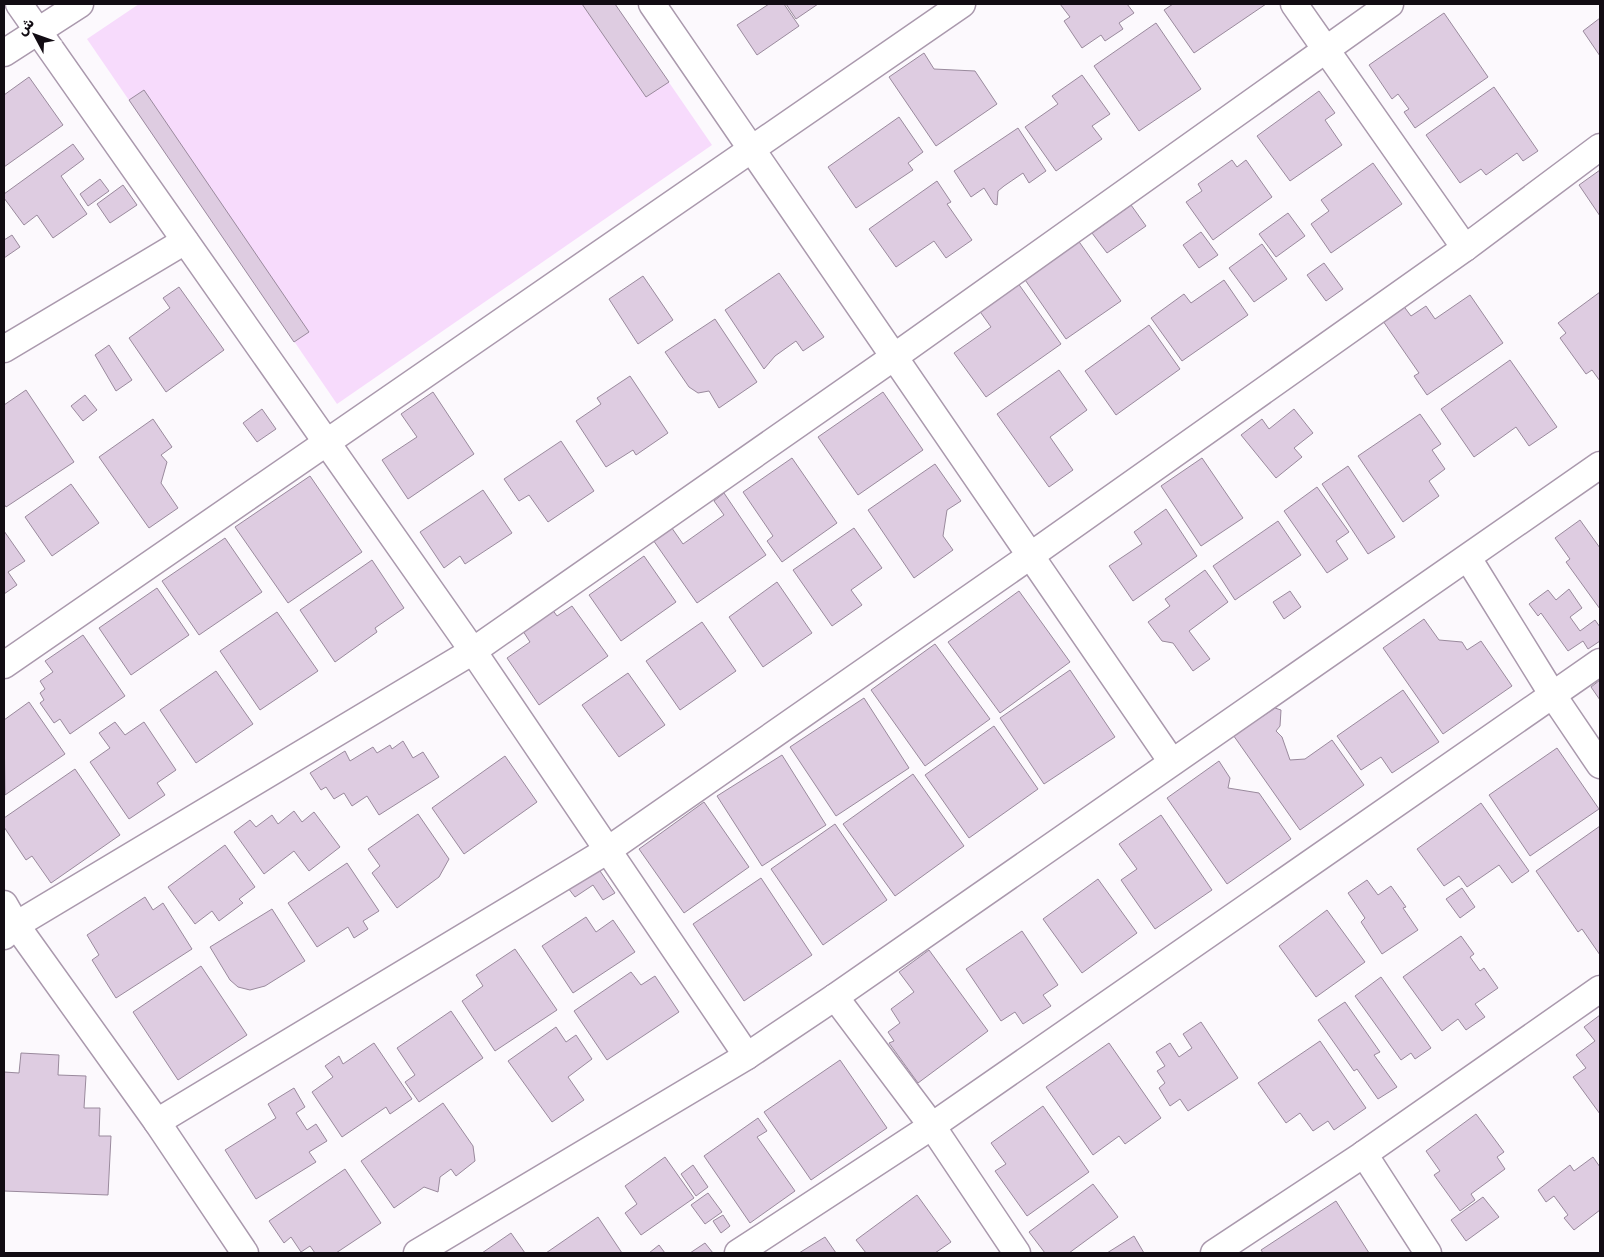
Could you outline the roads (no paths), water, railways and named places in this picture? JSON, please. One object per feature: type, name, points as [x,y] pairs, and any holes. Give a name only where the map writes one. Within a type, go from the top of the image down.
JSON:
[{"type":"street","points":[[20,4],[473,651],[746,1056]]},
{"type":"street","points":[[4,53],[80,4]]},
{"type":"street","points":[[652,4],[1172,762]]},
{"type":"street","points":[[4,665],[962,4]]},
{"type":"street","points":[[1294,4],[1464,248]]},
{"type":"street","points":[[245,1253],[157,1122],[8,922],[473,651],[894,357],[1390,4]]},
{"type":"street","points":[[157,1122],[608,850],[1030,556],[1464,248],[1600,147]]},
{"type":"street","points":[[4,349],[185,241]]},
{"type":"street","points":[[417,1253],[746,1056],[835,997],[1468,558],[1600,464]]},
{"type":"street","points":[[1468,558],[1554,697],[1600,765]]},
{"type":"street","points":[[738,1253],[932,1126],[1554,697],[1600,662]]},
{"type":"street","points":[[1221,1252],[1600,989]]},
{"type":"street","points":[[835,997],[932,1126],[1017,1253]]},
{"type":"street","points":[[1364,1154],[1428,1253]]}]
